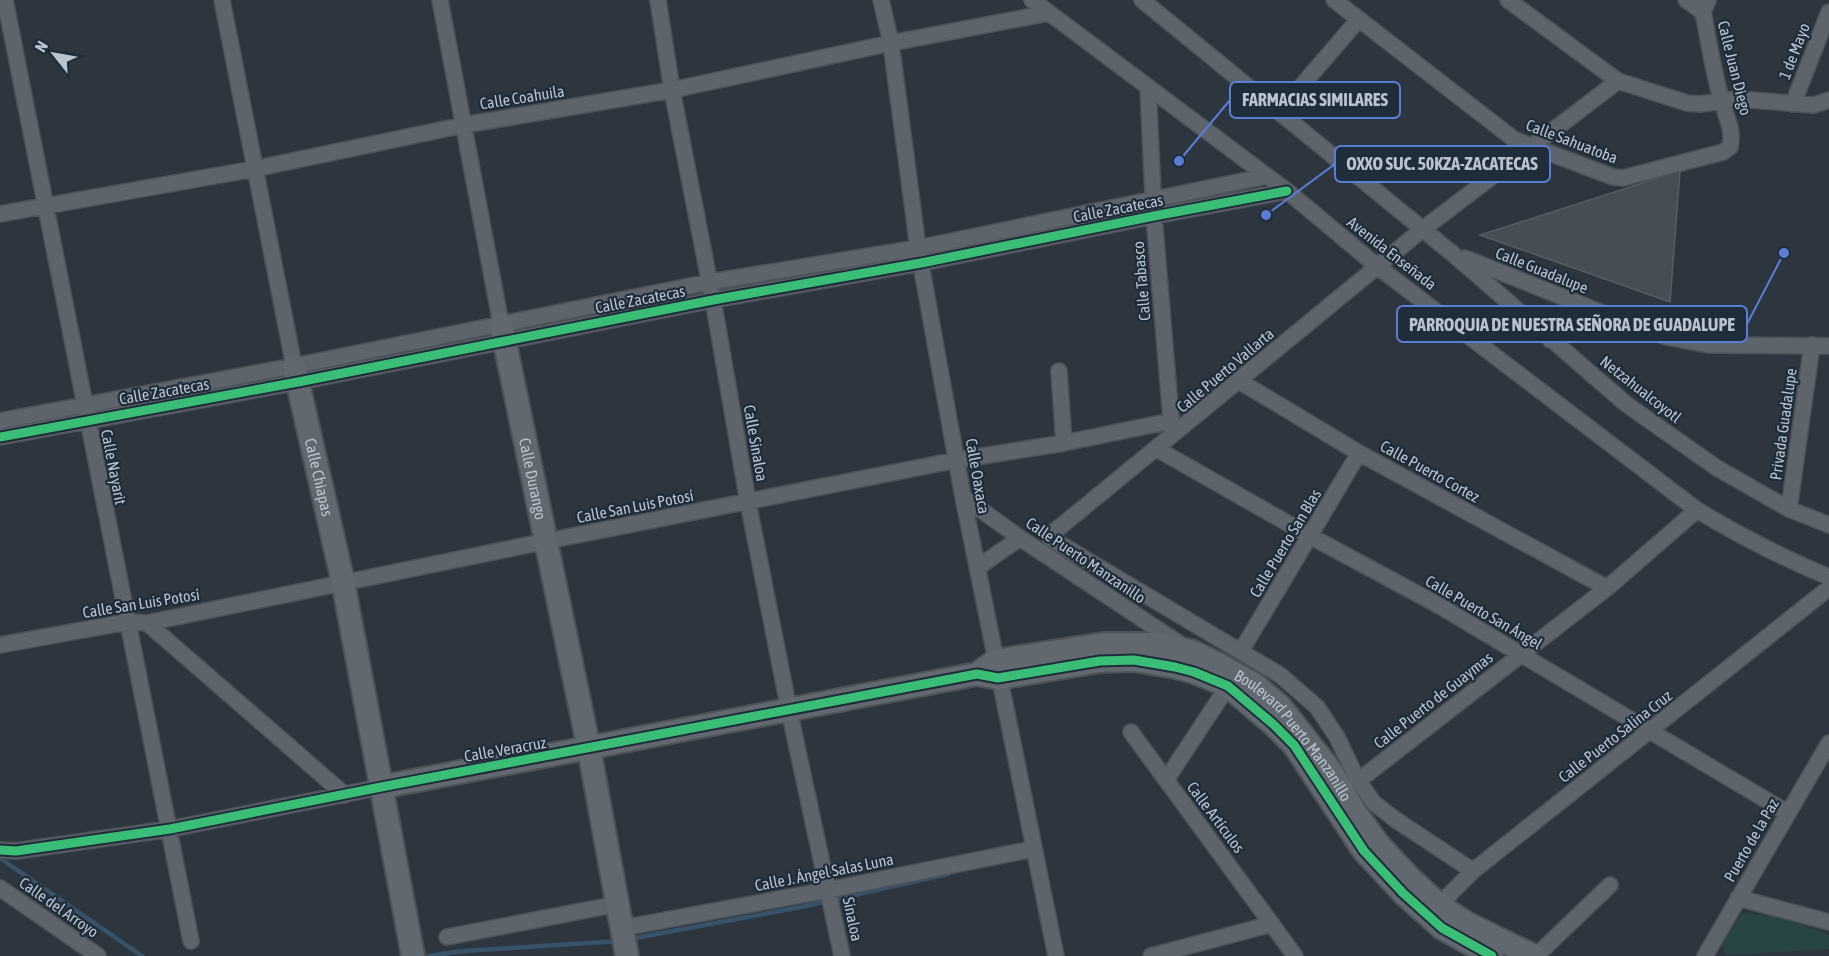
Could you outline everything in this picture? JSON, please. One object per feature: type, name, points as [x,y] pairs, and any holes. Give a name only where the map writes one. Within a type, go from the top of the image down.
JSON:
[{"type":"street","name":"Calle Nayarit","points":[[5,0],[126,622],[170,829],[190,940]]},
{"type":"street","name":"Calle Chiapas","points":[[222,0],[296,374],[343,582],[413,954]]},
{"type":"street","name":"Calle Durango","points":[[440,0],[503,333],[589,749],[627,956]]},
{"type":"street","name":"Calle Sinaloa","points":[[658,0],[672,90],[710,282],[748,502],[789,710],[828,890]]},
{"type":"street","name":"Calle Oaxaca","points":[[881,0],[891,43],[920,255],[976,568],[990,671],[1056,956]]},
{"type":"street","name":"Avenida Enseñada","points":[[1032,0],[1287,191],[1378,267],[1697,510],[1739,536],[1785,559],[1829,577]]},
{"type":"street","name":"Netzahualcoyotl","points":[[1142,0],[1453,254],[1626,404],[1717,468],[1789,508],[1829,525]]},
{"type":"street","name":"Calle Sahuatoba","points":[[1334,0],[1515,140],[1534,145],[1613,177],[1623,178],[1723,152],[1730,147]]},
{"type":"street","points":[[1508,0],[1618,81],[1687,103],[1710,104],[1738,99],[1814,105],[1829,100]]},
{"type":"street","points":[[1686,0],[1705,6]]},
{"type":"street","name":"Calle Juan Diego","points":[[1705,6],[1722,101],[1730,124],[1732,136],[1730,147]]},
{"type":"street","name":"1 de Mayo","points":[[1793,104],[1829,12]]},
{"type":"street","name":"Calle Coahuila","points":[[0,214],[254,169],[464,124],[672,90],[891,43],[1049,13]]},
{"type":"street","points":[[1279,112],[1359,19]]},
{"type":"street","name":"Calle Puerto Vallarta","points":[[1240,651],[1049,537],[1050,534],[1157,449],[1172,428],[1239,381],[1423,229],[1618,81]]},
{"type":"street","name":"Calle Tabasco","points":[[1148,88],[1154,216],[1172,428]]},
{"type":"street","name":"Calle Zacatecas","points":[[0,437],[503,333],[713,300],[920,255],[1153,198],[1266,176]]},
{"type":"street","name":"Calle Zacatecas","points":[[503,333],[710,282],[920,255],[1287,191]]},
{"type":"street","name":"Calle Guadalupe","points":[[1453,254],[1667,337],[1708,345],[1829,346]]},
{"type":"street","points":[[1551,340],[1572,301]]},
{"type":"street","name":"Privada Guadalupe","points":[[1789,508],[1812,345]]},
{"type":"street","points":[[1059,371],[1064,443]]},
{"type":"street","name":"Calle Zacatecas","points":[[0,421],[84,404],[296,374]]},
{"type":"street","name":"Calle Puerto Cortez","points":[[1239,381],[1359,453],[1607,588]]},
{"type":"street","name":"Calle San Luis Potosí","points":[[0,645],[126,622],[147,623],[957,460],[1172,428]]},
{"type":"street","name":"Calle Puerto San Ángel","points":[[1157,449],[1310,536],[1438,605],[1520,655],[1652,730],[1788,813]]},
{"type":"street","name":"Calle Puerto San Blas","points":[[1240,651],[1359,453]]},
{"type":"street","name":"Calle Puerto Manzanillo","points":[[963,496],[1020,538],[1191,651]]},
{"type":"street","name":"Calle Puerto de Guaymas","points":[[1358,781],[1607,588],[1697,510]]},
{"type":"street","points":[[976,568],[1020,538]]},
{"type":"street","name":"Calle Puerto Salina Cruz","points":[[1433,911],[1473,871],[1829,588]]},
{"type":"street","points":[[147,623],[345,795]]},
{"type":"street","name":"Boulevard Puerto Manzanillo","points":[[990,671],[1103,644],[1144,653],[1228,686],[1273,724],[1294,746],[1364,851],[1403,893],[1433,911],[1468,924],[1535,956]]},
{"type":"street","name":"Boulevard Puerto Manzanillo","points":[[1144,653],[1157,644],[1191,651],[1254,684],[1280,706],[1331,771],[1355,812],[1379,845],[1410,878],[1442,928],[1492,956]]},
{"type":"street","points":[[1240,651],[1280,675],[1317,707],[1337,737],[1358,781],[1374,803],[1473,871]]},
{"type":"street","name":"Calle Veracruz","points":[[16,851],[170,829],[990,671]]},
{"type":"street","points":[[1166,780],[1228,686]]},
{"type":"street","name":"Calle Artículos","points":[[1131,732],[1295,956]]},
{"type":"street","name":"Puerto de la Paz","points":[[1705,956],[1829,743]]},
{"type":"street","name":"Calle J. Ángel Salas Luna","points":[[622,928],[1033,849]]},
{"type":"street","name":"Calle del Arroyo","points":[[0,850],[16,851]]},
{"type":"street","points":[[1535,956],[1610,885]]},
{"type":"street","name":"Calle del Arroyo","points":[[0,888],[98,956]]},
{"type":"street","name":"Sinaloa","points":[[828,890],[842,956]]},
{"type":"street","points":[[1738,898],[1829,922]]},
{"type":"street","points":[[447,937],[618,904]]},
{"type":"street","points":[[1151,956],[1272,924]]},
{"type":"green space","points":[[1742,913],[1782,917],[1829,935],[1829,949],[1726,955],[1722,943]]},
{"type":"building","points":[[1680,171],[1670,302],[1480,235]]},
{"type":"waterway","points":[[0,858],[142,956]]},
{"type":"waterway","points":[[630,939],[801,907],[948,874]]},
{"type":"waterway","points":[[428,956],[464,951],[619,941]]},
{"type":"cycle path","points":[[0,437],[298,382],[713,300],[921,263],[1287,191]]},
{"type":"cycle path","points":[[0,850],[16,851],[170,829],[977,674],[998,678],[1100,661],[1134,660],[1194,672],[1228,686],[1294,745],[1364,851],[1403,893],[1442,928],[1492,956]]},
{"type":"place","name":"FARMACIAS SIMILARES","points":[[1179,161]]},
{"type":"place","name":"OXXO SUC. 50KZA-ZACATECAS","points":[[1266,215]]},
{"type":"place","name":"PARROQUIA DE NUESTRA SEÑORA DE GUADALUPE","points":[[1784,253]]}]
